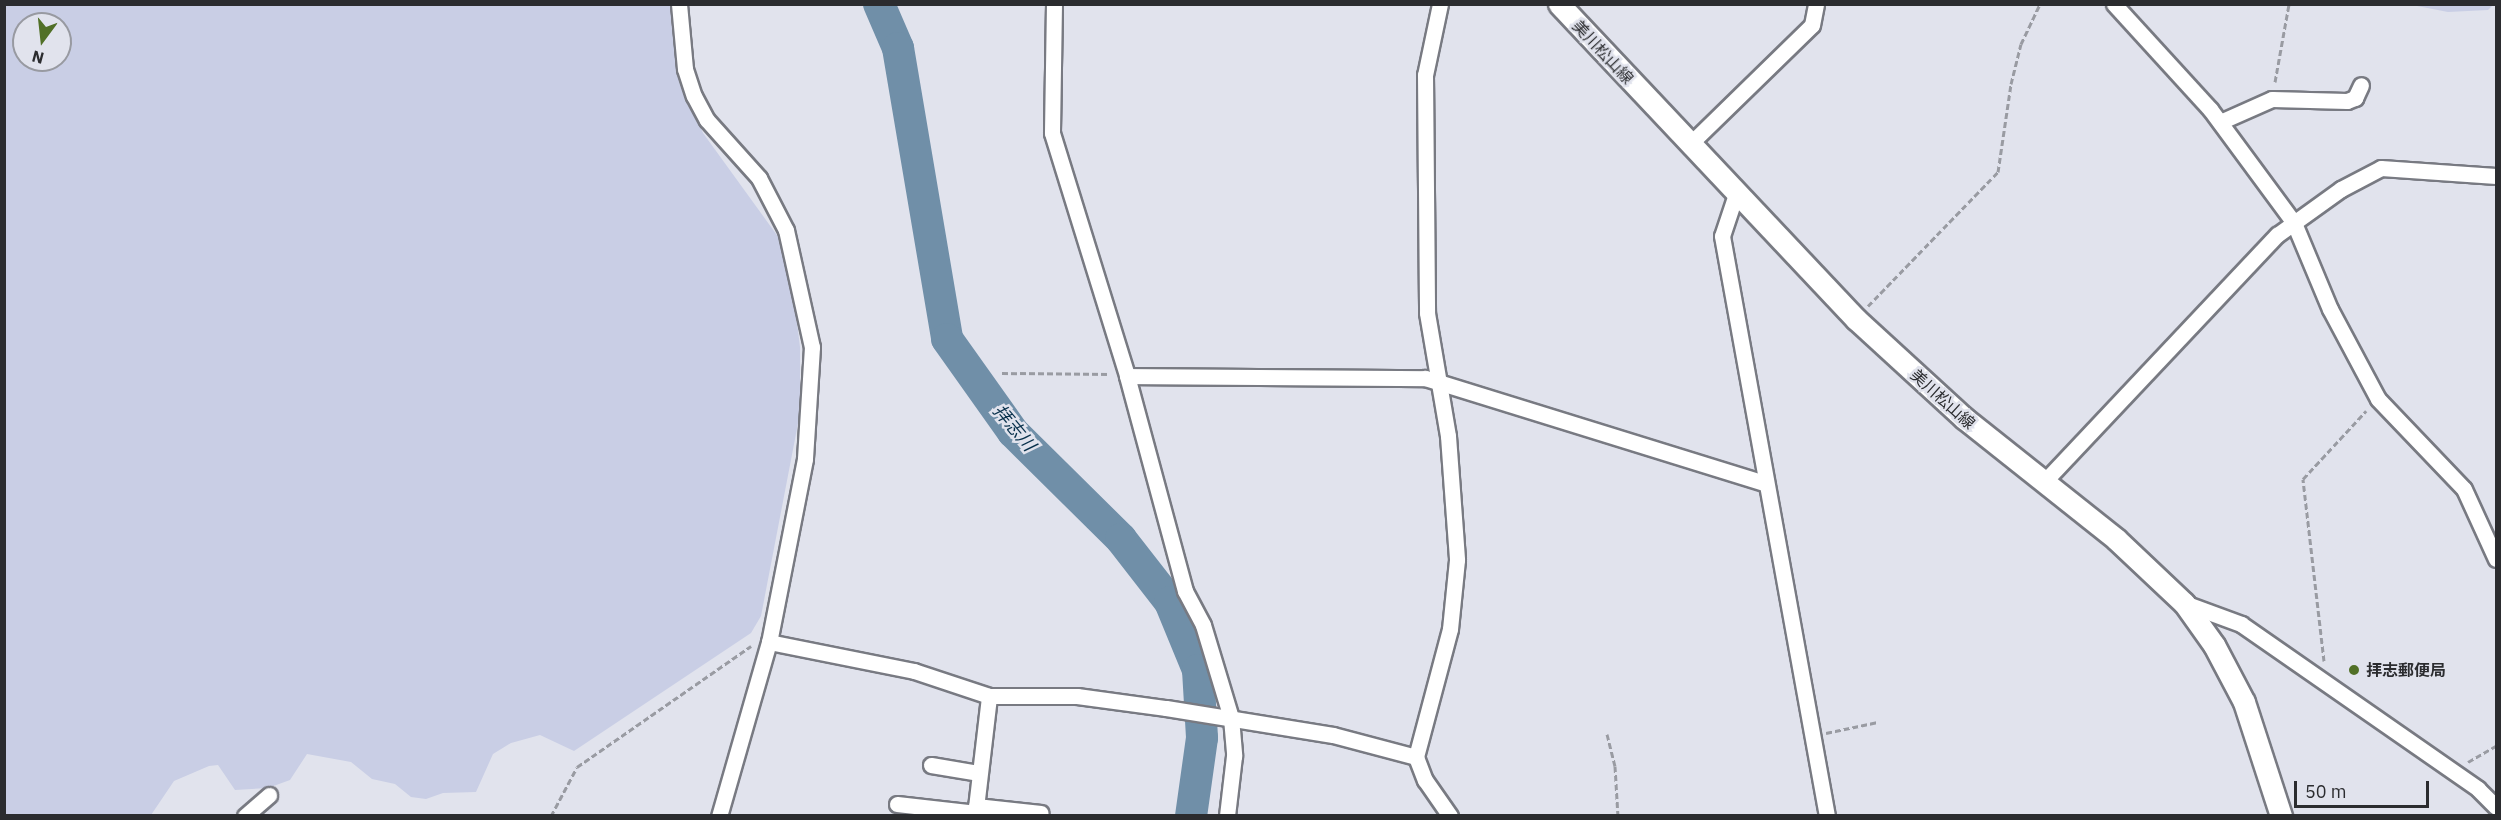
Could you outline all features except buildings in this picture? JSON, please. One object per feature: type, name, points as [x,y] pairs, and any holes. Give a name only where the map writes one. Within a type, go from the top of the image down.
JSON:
[{"type":"main road","name":"美川松山線","points":[[1559,4],[1856,319],[1964,418],[2139,558],[2184,603],[2214,645],[2244,702],[2281,816]]},
{"type":"street","points":[[679,4],[685,69],[694,96],[707,120],[759,178],[786,230],[812,347],[805,459],[770,642],[719,816]]},
{"type":"street","points":[[1054,4],[1052,133],[1127,376],[1185,591],[1203,625],[1227,717],[1234,756],[1227,816]]},
{"type":"street","points":[[1440,4],[1425,75],[1427,313],[1429,347],[1440,384],[1454,482],[1457,560],[1450,629],[1416,757],[1425,780],[1450,816]]},
{"type":"street","points":[[1690,144],[1812,24],[1816,4]]},
{"type":"street","points":[[2114,4],[2220,122],[2294,223],[2330,309],[2378,399],[2464,489],[2496,559]]},
{"type":"street","points":[[2220,122],[2272,99],[2347,101],[2355,98],[2361,85]]},
{"type":"street","points":[[2044,482],[2294,223],[2380,168],[2496,176]]},
{"type":"street","points":[[1736,194],[1722,236],[1827,816]]},
{"type":"street","points":[[1127,376],[1425,378],[1765,483]]},
{"type":"street","points":[[2184,603],[2241,624],[2454,773],[2496,807]]},
{"type":"street","points":[[770,642],[914,671],[989,696],[1066,696],[1166,708],[1333,735],[1416,757]]},
{"type":"street","points":[[976,812],[989,696]]},
{"type":"street","points":[[931,765],[979,774]]},
{"type":"street","points":[[244,816],[269,795]]},
{"type":"street","points":[[897,804],[976,812],[1041,813]]},
{"type":"path","points":[[1856,319],[1998,172],[2011,84],[2021,44],[2040,4]]},
{"type":"path","points":[[2272,99],[2289,4]]},
{"type":"path","points":[[1002,373],[1127,376]]},
{"type":"path","points":[[2320,679],[2326,652],[2317,610],[2303,479],[2378,399]]},
{"type":"path","points":[[551,816],[568,779],[593,754],[745,647],[770,642]]},
{"type":"path","points":[[1813,735],[1878,722]]},
{"type":"path","points":[[1607,734],[1616,766],[1618,816]]},
{"type":"path","points":[[2454,773],[2496,746]]},
{"type":"shaded area","points":[[5,5],[672,5],[683,86],[703,133],[779,238],[792,282],[800,347],[800,413],[761,616],[751,633],[574,751],[540,735],[511,743],[493,754],[476,792],[443,793],[426,799],[411,797],[395,784],[372,779],[351,762],[307,754],[290,780],[268,788],[235,790],[218,765],[209,766],[174,781],[151,815],[5,816]]},
{"type":"shaded area","points":[[2412,5],[2493,5],[2488,10],[2448,12]]},
{"type":"waterway","name":"拝志川","points":[[879,4],[898,48],[947,339],[1013,432],[1121,539],[1170,602],[1198,670],[1202,738],[1191,816]]},
{"type":"place","name":"拝志郵便局","points":[[2354,670]]}]
